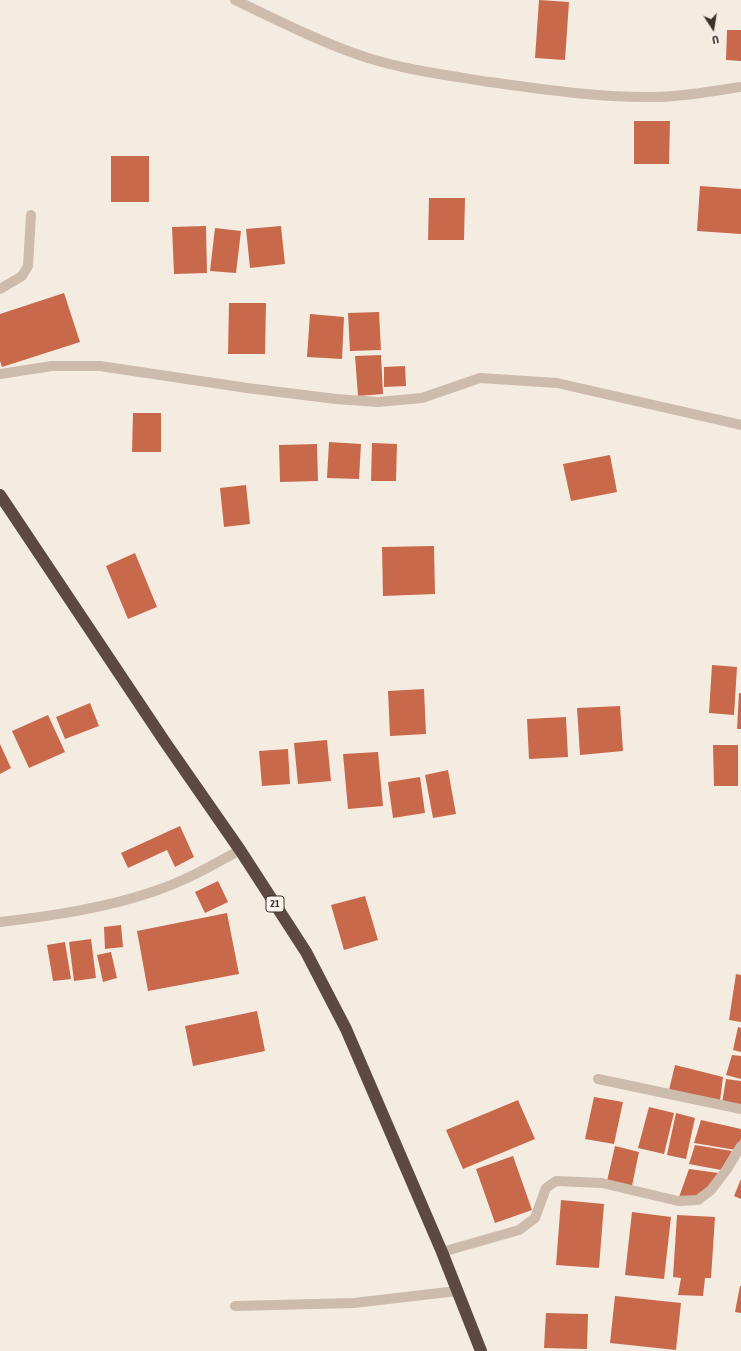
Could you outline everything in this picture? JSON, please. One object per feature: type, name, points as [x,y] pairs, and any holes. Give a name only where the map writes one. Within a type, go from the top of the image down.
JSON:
[{"type":"highway","name":"21","points":[[0,495],[164,742],[240,850],[306,952],[346,1029],[442,1252],[481,1351]]},
{"type":"street","points":[[235,0],[328,43],[399,66],[437,74],[546,90],[654,98],[741,87]]},
{"type":"street","points":[[0,289],[22,276],[28,266],[31,215]]},
{"type":"street","points":[[0,374],[52,366],[100,366],[247,388],[336,399],[378,402],[422,398],[480,378],[557,382],[741,425]]},
{"type":"street","points":[[0,922],[81,910],[155,891],[183,880],[240,850]]},
{"type":"street","points":[[598,1079],[741,1109]]},
{"type":"street","points":[[442,1252],[519,1230],[535,1218],[546,1188],[556,1181],[602,1183],[678,1202],[698,1200],[711,1190],[727,1169],[741,1146]]},
{"type":"street","points":[[235,1306],[354,1303],[457,1291]]},
{"type":"building","points":[[539,0],[569,2],[565,60],[535,58]]},
{"type":"building","points":[[727,30],[741,30],[741,61],[726,60]]},
{"type":"building","points":[[634,121],[670,121],[669,164],[634,164]]},
{"type":"building","points":[[111,156],[149,156],[149,202],[111,202]]},
{"type":"building","points":[[700,186],[741,189],[741,234],[697,231]]},
{"type":"building","points":[[429,198],[465,198],[464,240],[428,240]]},
{"type":"building","points":[[206,226],[207,273],[174,274],[172,227]]},
{"type":"building","points":[[281,226],[285,264],[250,268],[246,229]]},
{"type":"building","points":[[215,228],[241,231],[236,273],[210,271]]},
{"type":"building","points":[[64,293],[80,342],[2,367],[0,361],[0,314]]},
{"type":"building","points":[[229,303],[266,303],[265,354],[228,354]]},
{"type":"building","points":[[379,312],[381,350],[350,351],[348,313]]},
{"type":"building","points":[[310,314],[344,317],[342,359],[307,357]]},
{"type":"building","points":[[381,355],[383,394],[358,396],[355,356]]},
{"type":"building","points":[[405,366],[406,386],[384,387],[384,367]]},
{"type":"building","points":[[133,413],[161,413],[161,452],[132,452]]},
{"type":"building","points":[[329,442],[361,444],[359,479],[327,478]]},
{"type":"building","points":[[372,443],[397,444],[396,481],[371,481]]},
{"type":"building","points":[[317,444],[318,481],[280,482],[279,445]]},
{"type":"building","points":[[610,455],[617,492],[571,501],[563,464]]},
{"type":"building","points":[[246,485],[250,524],[224,527],[220,488]]},
{"type":"building","points":[[434,546],[435,594],[383,596],[382,547]]},
{"type":"building","points":[[135,553],[157,607],[128,619],[106,566]]},
{"type":"building","points":[[712,665],[737,667],[734,715],[709,713]]},
{"type":"building","points":[[424,689],[426,734],[390,736],[388,691]]},
{"type":"building","points":[[739,693],[741,693],[741,729],[737,729]]},
{"type":"building","points":[[90,703],[99,726],[65,739],[56,717]]},
{"type":"building","points":[[620,706],[623,751],[580,755],[577,708]]},
{"type":"building","points":[[48,715],[65,752],[29,768],[12,731]]},
{"type":"building","points":[[566,717],[568,757],[529,759],[527,719]]},
{"type":"building","points":[[327,740],[331,781],[298,784],[294,743]]},
{"type":"building","points":[[0,744],[11,768],[0,774]]},
{"type":"building","points":[[713,745],[738,745],[738,786],[714,786]]},
{"type":"building","points":[[288,749],[290,784],[262,786],[259,751]]},
{"type":"building","points":[[378,752],[383,806],[348,809],[343,754]]},
{"type":"building","points":[[448,770],[456,814],[433,818],[425,775]]},
{"type":"building","points":[[420,777],[425,813],[393,818],[388,782]]},
{"type":"building","points":[[180,826],[194,857],[175,867],[167,850],[128,868],[121,853]]},
{"type":"building","points":[[218,881],[228,902],[205,913],[195,892]]},
{"type":"building","points":[[365,896],[378,940],[344,950],[331,905]]},
{"type":"building","points":[[227,913],[239,974],[148,991],[137,931]]},
{"type":"building","points":[[121,925],[123,947],[105,949],[104,927]]},
{"type":"building","points":[[91,939],[96,978],[74,981],[69,942]]},
{"type":"building","points":[[65,942],[71,979],[53,981],[47,945]]},
{"type":"building","points":[[111,952],[117,978],[103,982],[97,955]]},
{"type":"building","points":[[736,974],[741,975],[741,1022],[729,1020]]},
{"type":"building","points":[[257,1011],[265,1051],[193,1066],[185,1026]]},
{"type":"building","points":[[738,1027],[741,1028],[741,1052],[733,1050]]},
{"type":"building","points":[[732,1055],[741,1056],[741,1079],[726,1075]]},
{"type":"building","points":[[675,1065],[723,1077],[720,1101],[669,1090]]},
{"type":"building","points":[[726,1079],[741,1081],[741,1107],[722,1103]]},
{"type":"building","points":[[594,1097],[623,1102],[614,1144],[585,1139]]},
{"type":"building","points":[[518,1100],[535,1139],[463,1169],[446,1130]]},
{"type":"building","points":[[649,1107],[674,1113],[664,1154],[638,1148]]},
{"type":"building","points":[[676,1113],[695,1118],[686,1159],[667,1155]]},
{"type":"building","points":[[701,1120],[741,1129],[741,1139],[736,1150],[694,1143]]},
{"type":"building","points":[[695,1145],[732,1151],[721,1170],[689,1164]]},
{"type":"building","points":[[615,1146],[639,1152],[632,1186],[607,1181]]},
{"type":"building","points":[[513,1156],[532,1210],[495,1223],[476,1169]]},
{"type":"building","points":[[689,1169],[718,1173],[710,1187],[697,1197],[679,1197]]},
{"type":"building","points":[[741,1179],[741,1199],[734,1196]]},
{"type":"building","points":[[561,1200],[604,1204],[599,1268],[556,1265]]},
{"type":"building","points":[[632,1212],[671,1217],[664,1279],[625,1275]]},
{"type":"building","points":[[677,1215],[715,1217],[711,1278],[705,1278],[703,1296],[678,1295],[681,1278],[673,1277]]},
{"type":"building","points":[[741,1286],[741,1313],[735,1312]]},
{"type":"building","points":[[615,1296],[681,1303],[676,1350],[610,1343]]},
{"type":"building","points":[[546,1313],[588,1314],[587,1349],[544,1348]]}]
